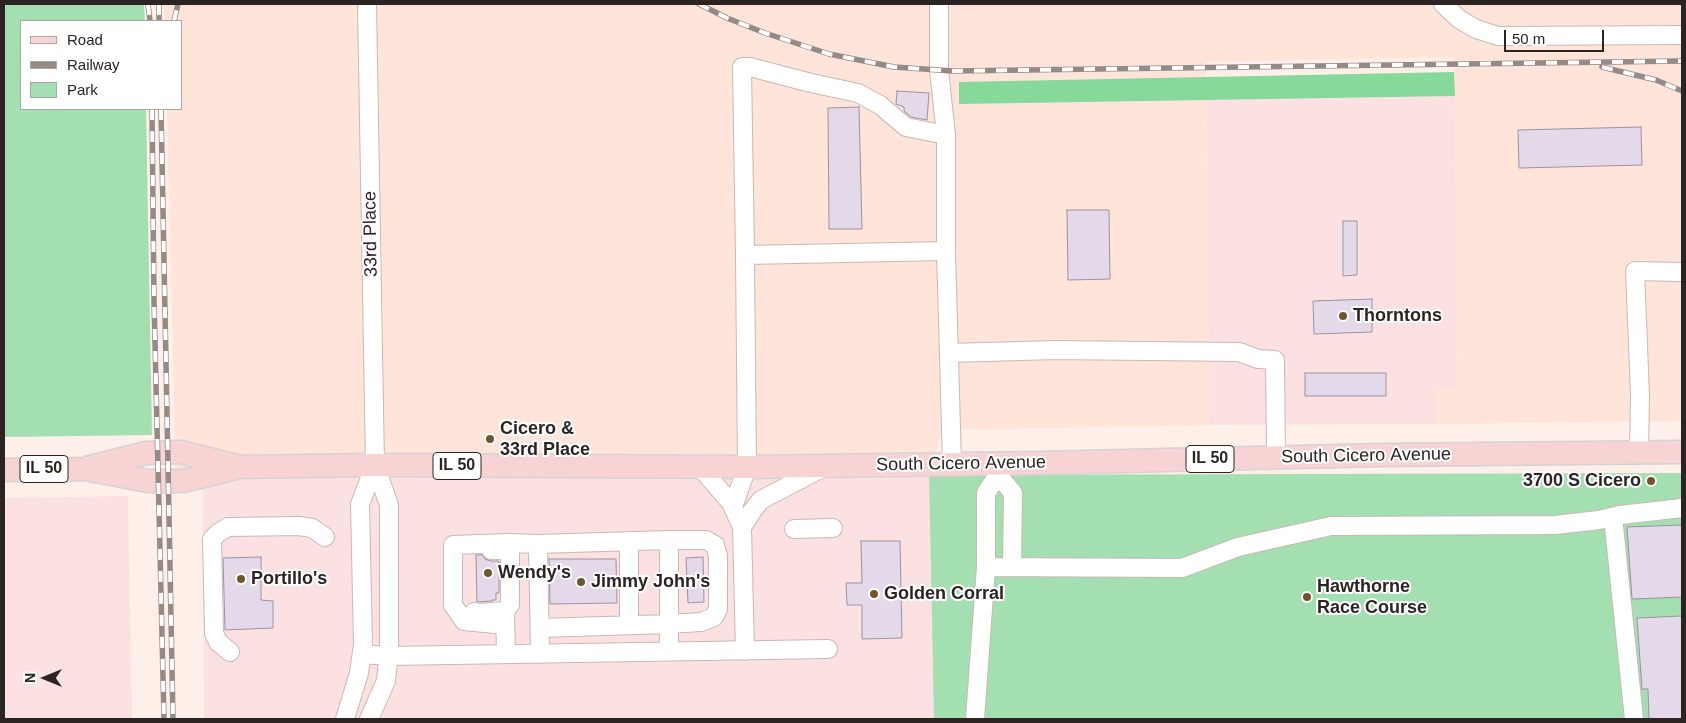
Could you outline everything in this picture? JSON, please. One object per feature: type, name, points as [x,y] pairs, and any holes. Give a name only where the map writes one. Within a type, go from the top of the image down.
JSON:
[{"type":"main road","name":"South Cicero Avenue","points":[[4,470],[85,469],[146,453],[181,452],[240,466],[747,467],[952,464],[998,469],[1276,458],[1682,452]]},
{"type":"lane","name":"33rd Place","points":[[367,4],[375,465],[389,505],[389,656],[386,681],[369,719]]},
{"type":"lane","points":[[939,4],[939,70],[946,135],[946,251],[952,464]]},
{"type":"lane","points":[[1443,4],[1459,19],[1476,29],[1498,36],[1682,35]]},
{"type":"lane","points":[[733,507],[747,467],[742,67],[750,67],[858,93],[880,105],[906,127],[946,135]]},
{"type":"lane","points":[[744,255],[946,251]]},
{"type":"lane","points":[[1639,453],[1640,395],[1635,271],[1682,272]]},
{"type":"lane","points":[[949,353],[1056,350],[1239,352],[1258,358],[1275,360],[1276,458]]},
{"type":"lane","name":"33rd Place","points":[[344,719],[354,693],[364,644],[360,504],[375,465]]},
{"type":"lane","points":[[700,466],[727,497],[742,527],[745,651]]},
{"type":"lane","points":[[742,527],[752,510],[761,500],[827,466]]},
{"type":"lane","points":[[975,719],[986,567],[986,493],[998,469]]},
{"type":"lane","points":[[998,469],[1013,493],[1012,567]]},
{"type":"lane","points":[[986,567],[1182,568],[1238,547],[1331,526],[1555,525],[1682,508]]},
{"type":"lane","points":[[1613,517],[1634,719]]},
{"type":"lane","points":[[230,652],[218,642],[214,633],[212,540],[218,533],[228,527],[298,526],[312,528],[325,537]]},
{"type":"lane","points":[[794,529],[832,528]]},
{"type":"lane","points":[[506,654],[505,618],[464,620],[453,605],[453,546],[669,540],[706,540],[715,545],[718,556],[718,609],[714,617],[701,622],[540,628]]},
{"type":"lane","points":[[669,540],[669,652]]},
{"type":"lane","points":[[629,542],[629,625]]},
{"type":"lane","points":[[538,544],[540,654]]},
{"type":"lane","points":[[362,654],[389,656],[828,649]]},
{"type":"shaded area","points":[[164,4],[1682,4],[1682,421],[1436,424],[1436,388],[1458,387],[1454,57],[1206,62],[1209,425],[942,430],[929,475],[176,472],[167,110],[182,110],[182,20],[165,20]]},
{"type":"shaded area","points":[[1455,96],[1458,387],[1436,388],[1436,424],[1209,425],[1206,100]]},
{"type":"shaded area","points":[[203,472],[929,475],[934,719],[204,719]]},
{"type":"shaded area","points":[[128,496],[132,719],[4,719],[4,498]]},
{"type":"green space","points":[[4,4],[144,4],[145,20],[20,20],[20,110],[146,110],[152,435],[4,437]]},
{"type":"green space","points":[[1454,72],[1455,96],[959,104],[959,82]]},
{"type":"green space","name":"Hawthorne Race Course","points":[[1682,473],[1682,719],[934,719],[929,475]]},
{"type":"building","points":[[897,91],[929,93],[927,120],[911,117],[904,111],[904,107],[896,104]]},
{"type":"building","points":[[859,107],[862,229],[829,229],[828,108]]},
{"type":"building","points":[[1641,127],[1642,165],[1519,168],[1518,130]]},
{"type":"building","points":[[1067,210],[1109,210],[1110,279],[1068,280]]},
{"type":"building","name":"Thorntons","points":[[1343,221],[1357,221],[1357,275],[1343,276]]},
{"type":"building","name":"Thorntons","points":[[1372,299],[1372,332],[1314,334],[1313,301]]},
{"type":"building","name":"Thorntons","points":[[1305,373],[1386,373],[1386,396],[1305,396]]},
{"type":"building","points":[[1682,525],[1682,597],[1632,599],[1627,527]]},
{"type":"building","name":"Golden Corral","points":[[861,541],[900,541],[902,638],[862,639],[862,605],[847,605],[846,583],[862,583]]},
{"type":"building","name":"Wendy's","points":[[476,555],[482,555],[485,559],[491,561],[499,561],[499,593],[496,593],[496,600],[477,602]]},
{"type":"building","name":"Portillo's","points":[[261,557],[261,600],[273,601],[273,628],[225,630],[223,558]]},
{"type":"building","points":[[703,557],[704,602],[688,603],[686,558]]},
{"type":"building","points":[[549,559],[616,559],[617,603],[550,604]]},
{"type":"building","points":[[1682,616],[1682,719],[1649,719],[1648,689],[1642,689],[1637,618]]},
{"type":"railway","points":[[148,4],[150,20]]},
{"type":"railway","points":[[159,4],[159,20]]},
{"type":"railway","points":[[174,20],[178,4]]},
{"type":"railway","points":[[699,4],[727,18],[765,33],[829,54],[894,67],[953,71],[1682,61]]},
{"type":"railway","points":[[1602,67],[1656,80],[1682,91]]},
{"type":"railway","points":[[152,110],[154,300],[164,719]]},
{"type":"railway","points":[[161,110],[173,719]]},
{"type":"place","name":"Thorntons","points":[[1343,316]]},
{"type":"place","name":"Cicero & 33rd Place","points":[[490,439]]},
{"type":"place","name":"3700 S Cicero","points":[[1651,481]]},
{"type":"place","name":"Wendy's","points":[[488,573]]},
{"type":"place","name":"Portillo's","points":[[241,579]]},
{"type":"place","name":"Jimmy John's","points":[[581,582]]},
{"type":"place","name":"Golden Corral","points":[[874,594]]},
{"type":"place","name":"Hawthorne Race Course","points":[[1307,597]]}]
